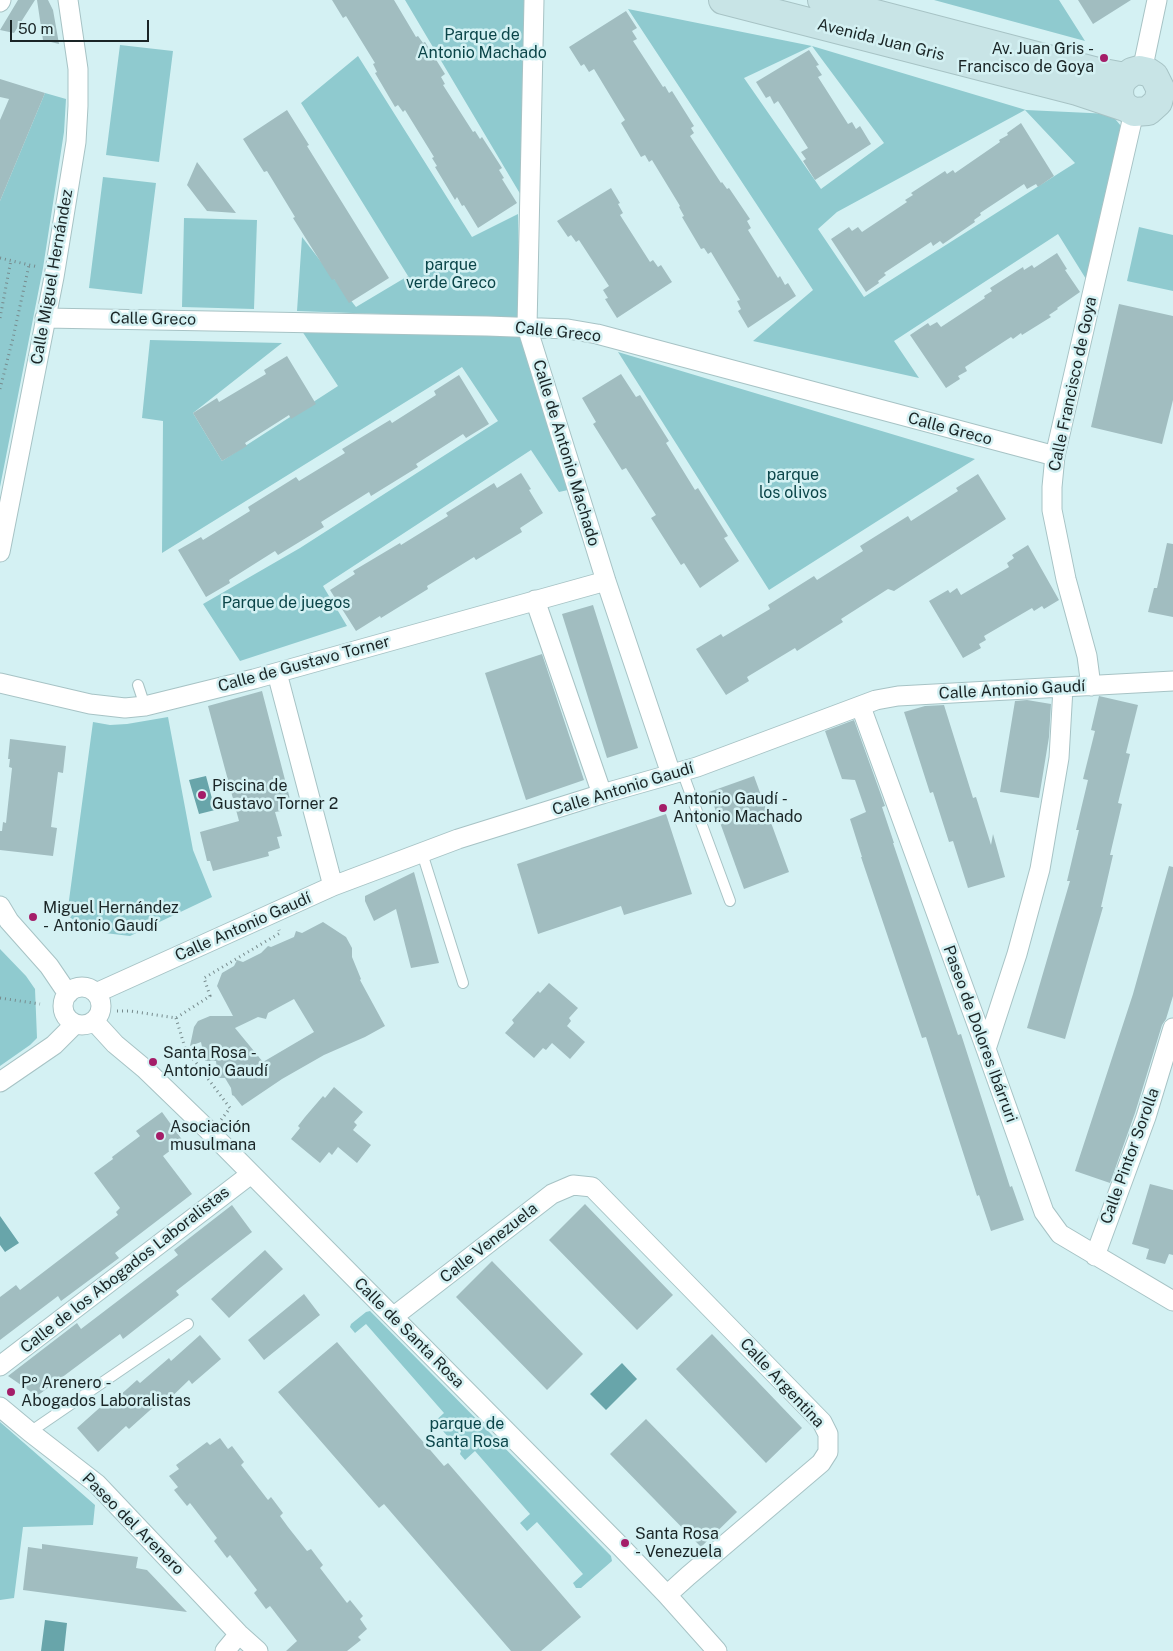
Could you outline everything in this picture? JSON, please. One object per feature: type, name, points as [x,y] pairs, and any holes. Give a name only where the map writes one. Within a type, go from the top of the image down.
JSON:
[{"type":"street","name":"Calle Miguel Hernández","points":[[0,552],[54,278],[76,142],[78,69],[68,0]]},
{"type":"street","name":"Calle de Antonio Machado","points":[[534,0],[527,327],[606,581],[677,773]]},
{"type":"street","name":"Avenida Juan Gris","points":[[722,0],[1058,86],[1153,104]]},
{"type":"street","name":"Avenida Juan Gris","points":[[822,0],[1098,72],[1133,74]]},
{"type":"street","points":[[1133,74],[1158,0]]},
{"type":"street","points":[[1148,72],[1154,76],[1153,104],[1120,100],[1118,92],[1120,84],[1133,74],[1148,72]]},
{"type":"street","name":"Calle Francisco de Goya","points":[[1091,686],[1089,662],[1066,579],[1052,510],[1055,456],[1153,104]]},
{"type":"street","name":"Calle Greco","points":[[45,318],[527,327],[568,330],[597,334],[1055,456]]},
{"type":"street","name":"Calle de Gustavo Torner","points":[[0,683],[90,704],[125,708],[145,706],[277,673],[606,581]]},
{"type":"street","points":[[535,600],[602,794]]},
{"type":"street","points":[[277,673],[333,886]]},
{"type":"street","name":"Calle Antonio Gaudí","points":[[96,993],[333,886],[458,840],[602,794],[677,773],[876,700],[898,696],[1173,682]]},
{"type":"street","points":[[986,1049],[1017,954],[1040,869],[1058,758],[1063,688]]},
{"type":"street","name":"Paseo de Dolores Ibárruri","points":[[860,707],[1044,1212],[1060,1234],[1094,1256],[1173,1301]]},
{"type":"street","points":[[0,906],[9,921],[48,966],[68,994]]},
{"type":"street","points":[[83,987],[96,993],[100,1002],[100,1012],[94,1021],[86,1025],[75,1024],[68,1019],[64,1013],[64,1000],[68,994],[75,988],[83,987]]},
{"type":"street","name":"Calle de Santa Rosa","points":[[94,1021],[115,1044],[146,1069],[252,1174],[667,1595],[717,1651]]},
{"type":"street","points":[[0,1082],[54,1046],[75,1024]]},
{"type":"street","name":"Calle Pintor Sorolla","points":[[1094,1256],[1146,1117],[1173,1028]]},
{"type":"street","name":"Calle de los Abogados Laboralistas","points":[[0,1366],[252,1174]]},
{"type":"street","name":"Calle Venezuela","points":[[393,1317],[552,1194],[573,1185],[592,1187]]},
{"type":"street","name":"Calle Argentina","points":[[592,1187],[822,1422],[828,1434],[828,1452],[821,1463],[667,1595]]},
{"type":"street","name":"Paseo del Arenero","points":[[0,1406],[97,1484],[258,1651]]},
{"type":"street","points":[[225,1651],[240,1634]]},
{"type":"lane","points":[[138,685],[145,706]]},
{"type":"lane","points":[[677,773],[730,901]]},
{"type":"lane","points":[[422,853],[463,983]]},
{"type":"lane","points":[[30,1432],[188,1324]]},
{"type":"path","points":[[0,318],[12,260]]},
{"type":"path","points":[[0,389],[29,264]]},
{"type":"path","points":[[118,1011],[176,1018],[210,996],[204,978],[280,933],[272,914]]},
{"type":"path","points":[[0,998],[40,1004]]},
{"type":"path","points":[[176,1018],[184,1048],[230,1108],[220,1120]]},
{"type":"green space","name":"Parque de Antonio Machado","points":[[405,0],[526,0],[522,197]]},
{"type":"green space","points":[[934,0],[1059,0],[1085,41]]},
{"type":"green space","points":[[628,9],[812,46],[1026,110],[1111,114],[1121,126],[1086,279],[1058,234],[894,341],[919,378],[753,341],[813,290]],"holes":[[[812,46],[884,143],[821,189],[744,78]],[[1025,110],[1075,163],[864,297],[818,229],[837,212]]]},
{"type":"green space","points":[[120,45],[173,51],[159,162],[106,155]]},
{"type":"green space","name":"parque verde Greco","points":[[358,56],[472,237],[518,214],[520,319],[297,311],[302,237],[356,307],[408,276],[301,103]]},
{"type":"green space","points":[[45,93],[66,99],[64,132],[43,268],[0,487],[0,201]]},
{"type":"green space","points":[[103,177],[156,183],[142,294],[89,288]]},
{"type":"green space","points":[[184,218],[257,220],[254,309],[182,307]]},
{"type":"green space","points":[[1139,227],[1173,235],[1173,291],[1127,281]]},
{"type":"green space","name":"Parque de juegos","points":[[302,331],[520,334],[568,490],[559,492],[531,450],[323,586],[347,626],[240,661],[203,604],[300,548],[498,421],[462,367],[162,553],[163,421],[142,418],[150,340],[282,343],[193,413],[222,461],[338,386]]},
{"type":"green space","name":"parque los olivos","points":[[618,352],[975,459],[769,590]]},
{"type":"green space","points":[[168,717],[193,850],[212,897],[130,936],[88,931],[67,915],[93,722],[110,725],[127,724]]},
{"type":"green space","points":[[0,949],[26,976],[35,989],[37,1038],[0,1066]]},
{"type":"green space","name":"parque de Santa Rosa","points":[[370,1311],[611,1556],[612,1561],[581,1588],[576,1588],[573,1583],[583,1574],[537,1522],[527,1531],[520,1523],[530,1514],[475,1451],[465,1460],[460,1454],[461,1451],[433,1423],[444,1413],[366,1324],[355,1333],[350,1327],[351,1324],[366,1312]]},
{"type":"green space","points":[[0,1422],[95,1505],[93,1525],[23,1527],[14,1598],[0,1600]]},
{"type":"shaded area","name":"Piscina de Gustavo Torner 2","points":[[206,776],[215,810],[199,814],[189,780]]},
{"type":"shaded area","points":[[0,1216],[19,1243],[5,1252],[0,1245]]},
{"type":"shaded area","points":[[622,1363],[637,1379],[606,1410],[590,1394]]},
{"type":"shaded area","points":[[45,1620],[67,1623],[64,1651],[41,1651]]},
{"type":"building","points":[[18,0],[35,0],[14,33],[0,30]]},
{"type":"building","points":[[37,0],[48,0],[53,10],[59,44],[43,40]]},
{"type":"building","points":[[332,0],[394,0],[416,37],[418,36],[423,43],[425,42],[445,74],[441,77],[445,84],[443,85],[473,132],[475,131],[480,139],[482,137],[502,168],[499,170],[504,178],[502,179],[517,203],[478,228],[464,205],[462,206],[457,197],[455,200],[435,167],[437,166],[432,158],[434,157],[405,110],[403,112],[398,105],[395,107],[375,73],[377,72],[373,64],[375,63],[346,16],[343,18]]},
{"type":"building","points":[[1078,0],[1131,0],[1093,24]]},
{"type":"building","points":[[626,11],[637,28],[632,31],[637,39],[633,41],[663,87],[665,86],[669,93],[672,91],[694,126],[691,128],[694,133],[690,136],[721,183],[727,189],[729,188],[750,219],[747,221],[751,228],[748,230],[778,278],[780,276],[785,285],[788,283],[796,296],[748,328],[738,311],[741,309],[737,301],[740,300],[711,252],[708,254],[704,248],[701,249],[682,217],[684,216],[680,206],[652,160],[649,162],[645,155],[641,157],[621,123],[625,120],[594,69],[589,72],[584,64],[581,66],[569,47]]},
{"type":"building","points":[[809,50],[819,65],[816,66],[822,75],[818,77],[848,124],[852,122],[856,129],[860,126],[871,144],[815,180],[803,161],[806,159],[801,152],[808,148],[778,101],[774,104],[770,96],[766,98],[756,82]]},
{"type":"building","points":[[0,79],[45,93],[0,201],[0,120],[9,99],[0,97]]},
{"type":"building","points":[[287,110],[309,145],[307,146],[389,278],[349,303],[334,279],[332,280],[293,218],[295,217],[267,171],[264,172],[243,139]]},
{"type":"building","points":[[1021,123],[1054,176],[1038,187],[1036,184],[1027,189],[1024,184],[980,213],[981,215],[974,220],[975,222],[943,244],[940,241],[933,246],[931,242],[884,273],[886,275],[878,281],[879,283],[866,292],[831,239],[849,227],[852,231],[858,227],[862,232],[907,202],[905,200],[913,195],[911,193],[945,171],[947,174],[953,170],[955,173],[1000,142],[999,140],[1008,135],[1007,133]]},
{"type":"building","points":[[197,162],[236,213],[207,211],[187,185]]},
{"type":"building","points":[[611,188],[620,203],[618,204],[623,213],[620,215],[650,262],[653,260],[658,267],[661,265],[672,282],[617,318],[605,299],[608,298],[603,290],[609,286],[579,240],[576,242],[571,235],[568,237],[557,221]]},
{"type":"building","points":[[1057,253],[1067,269],[1065,270],[1080,292],[1057,308],[1049,315],[1051,317],[1022,335],[1021,333],[1013,339],[1011,337],[965,367],[967,371],[958,376],[960,379],[946,388],[910,335],[928,323],[930,326],[937,322],[941,327],[985,298],[984,296],[992,291],[990,288],[1023,267],[1024,270],[1032,265],[1034,268]]},
{"type":"building","points":[[1119,304],[1173,316],[1173,400],[1162,444],[1091,427]]},
{"type":"building","points":[[287,356],[316,404],[291,419],[289,415],[245,443],[247,446],[222,461],[193,413],[217,398],[219,402],[266,374],[264,370]]},
{"type":"building","points":[[621,374],[636,397],[640,395],[669,441],[666,443],[695,490],[698,488],[728,536],[724,538],[739,561],[700,588],[684,563],[681,565],[651,518],[656,515],[626,468],[622,470],[593,424],[596,422],[582,398]]},
{"type":"building","points":[[459,375],[489,424],[466,438],[463,434],[416,464],[418,467],[371,496],[369,492],[321,522],[324,527],[278,555],[275,551],[229,580],[230,583],[206,597],[178,550],[201,537],[203,540],[250,511],[248,507],[296,477],[299,481],[345,453],[342,449],[390,420],[392,423],[436,395],[434,391]]},
{"type":"building","points":[[521,473],[543,513],[520,528],[522,532],[476,560],[474,557],[427,586],[428,589],[356,631],[330,590],[355,574],[353,571],[400,543],[401,545],[448,516],[446,513],[494,483],[497,488]]},
{"type":"building","points":[[978,474],[1006,519],[894,591],[888,589],[841,619],[843,622],[797,651],[795,648],[747,677],[749,681],[726,695],[696,649],[721,634],[723,637],[770,609],[768,605],[814,576],[817,580],[863,551],[860,546],[908,516],[911,521],[958,491],[956,488]]},
{"type":"building","points":[[1167,543],[1173,544],[1173,617],[1148,612],[1154,588],[1157,588]]},
{"type":"building","points":[[1028,545],[1059,600],[1044,609],[1042,606],[1034,611],[1032,608],[984,636],[986,640],[979,644],[981,648],[963,658],[929,601],[948,590],[950,593],[957,588],[961,595],[1009,567],[1007,563],[1014,558],[1012,555]]},
{"type":"building","points":[[593,605],[638,748],[607,758],[562,614]]},
{"type":"building","points":[[542,654],[584,780],[526,800],[485,673]]},
{"type":"building","points":[[262,691],[291,803],[279,806],[281,811],[275,812],[282,836],[277,837],[280,848],[268,852],[269,856],[213,871],[210,861],[207,861],[200,832],[239,821],[208,706]]},
{"type":"building","points":[[1099,696],[1138,705],[1126,753],[1130,754],[1118,803],[1122,804],[1110,855],[1113,855],[1101,907],[1103,907],[1065,1039],[1027,1028],[1070,881],[1067,881],[1079,830],[1076,830],[1088,780],[1083,779],[1095,731],[1091,730]]},
{"type":"building","points":[[1027,700],[1051,704],[1049,737],[1039,798],[1000,792],[1015,701]]},
{"type":"building","points":[[944,705],[973,798],[976,797],[991,845],[993,834],[1005,877],[968,888],[953,841],[949,842],[933,792],[930,793],[904,712],[925,706]]},
{"type":"building","points":[[854,720],[885,806],[882,807],[893,843],[958,1035],[961,1034],[1010,1187],[1012,1186],[1024,1220],[991,1231],[979,1195],[977,1196],[926,1037],[922,1038],[861,857],[850,819],[866,812],[855,780],[842,779],[825,731]]},
{"type":"building","points":[[10,739],[66,746],[63,773],[58,772],[51,827],[57,828],[53,856],[0,850],[0,831],[2,831],[3,822],[6,823],[12,768],[9,767],[10,759],[8,759]]},
{"type":"building","points":[[754,776],[789,872],[744,889],[709,792]]},
{"type":"building","points":[[666,814],[692,894],[624,915],[621,906],[538,934],[517,864]]},
{"type":"building","points":[[1169,866],[1173,867],[1173,996],[1110,1183],[1075,1171],[1133,994]]},
{"type":"building","points":[[414,872],[439,963],[411,968],[396,909],[374,921],[365,901],[365,896]]},
{"type":"building","points":[[323,922],[346,937],[352,948],[352,957],[360,980],[385,1026],[324,1055],[282,1079],[242,1106],[232,1095],[231,1088],[225,1078],[218,1078],[216,1061],[205,1061],[201,1042],[190,1046],[194,1027],[198,1021],[210,1016],[233,1016],[217,986],[222,973],[234,966],[237,960],[243,962],[261,953],[268,946],[271,947],[294,937],[296,931],[302,933]],"holes":[[[294,999],[314,1032],[263,1062],[235,1028],[258,1017],[266,1019],[268,1013]]]},
{"type":"building","points":[[549,983],[578,1008],[569,1018],[571,1021],[567,1026],[585,1042],[570,1059],[552,1043],[546,1050],[543,1048],[534,1058],[505,1033],[514,1023],[512,1020],[538,991],[540,993]]},
{"type":"building","points":[[334,1087],[363,1112],[354,1122],[357,1125],[353,1130],[371,1145],[357,1163],[338,1147],[332,1155],[329,1152],[320,1163],[291,1139],[300,1128],[298,1126],[305,1117],[323,1096],[325,1098]]},
{"type":"building","points":[[162,1112],[183,1141],[163,1156],[192,1194],[115,1253],[119,1258],[61,1301],[58,1296],[0,1340],[0,1297],[16,1285],[20,1290],[118,1215],[116,1212],[120,1208],[94,1173],[140,1136],[136,1131]]},
{"type":"building","points":[[1150,1184],[1173,1190],[1173,1255],[1169,1254],[1165,1264],[1146,1259],[1149,1249],[1132,1244]]},
{"type":"building","points":[[585,1204],[673,1295],[637,1330],[549,1240]]},
{"type":"building","points":[[232,1205],[252,1232],[176,1291],[179,1295],[123,1339],[120,1334],[37,1396],[8,1376],[77,1323],[81,1329],[178,1255],[174,1250]]},
{"type":"building","points":[[265,1250],[283,1269],[229,1318],[211,1299]]},
{"type":"building","points":[[492,1261],[583,1354],[547,1390],[456,1297]]},
{"type":"building","points":[[304,1294],[320,1315],[264,1360],[248,1340]]},
{"type":"building","points":[[712,1334],[802,1428],[766,1463],[676,1369]]},
{"type":"building","points":[[200,1335],[221,1359],[192,1384],[189,1380],[161,1407],[158,1403],[129,1429],[126,1426],[98,1452],[77,1428],[105,1403],[108,1406],[137,1380],[140,1383],[169,1358],[171,1361]]},
{"type":"building","points":[[337,1342],[444,1466],[448,1463],[581,1617],[541,1651],[511,1651],[384,1504],[379,1508],[278,1392]]},
{"type":"building","points":[[646,1419],[737,1512],[701,1547],[610,1454]]},
{"type":"building","points":[[220,1438],[228,1449],[232,1446],[244,1462],[241,1465],[268,1500],[271,1497],[283,1513],[280,1516],[288,1527],[307,1551],[311,1549],[323,1565],[320,1568],[347,1603],[350,1600],[363,1616],[360,1619],[367,1629],[358,1637],[361,1640],[347,1651],[286,1651],[297,1641],[270,1606],[266,1609],[254,1593],[257,1590],[230,1555],[227,1558],[214,1541],[217,1538],[190,1503],[187,1506],[174,1490],[178,1487],[169,1476],[179,1469],[176,1465],[207,1442],[210,1445]]},
{"type":"building","points":[[42,1544],[138,1557],[136,1568],[147,1570],[187,1612],[23,1590],[28,1547],[42,1549]]},
{"type":"place","name":"Av. Juan Gris - Francisco de Goya","points":[[1104,58]]},
{"type":"place","name":"Piscina de Gustavo Torner 2","points":[[202,795]]},
{"type":"place","name":"Antonio Gaudí - Antonio Machado","points":[[663,808]]},
{"type":"place","name":"Miguel Hernández - Antonio Gaudí","points":[[33,917]]},
{"type":"place","name":"Santa Rosa - Antonio Gaudí","points":[[153,1062]]},
{"type":"place","name":"Asociación musulmana","points":[[160,1136]]},
{"type":"place","name":"Pº Arenero - Abogados Laboralistas","points":[[11,1392]]},
{"type":"place","name":"Santa Rosa - Venezuela","points":[[625,1543]]}]
